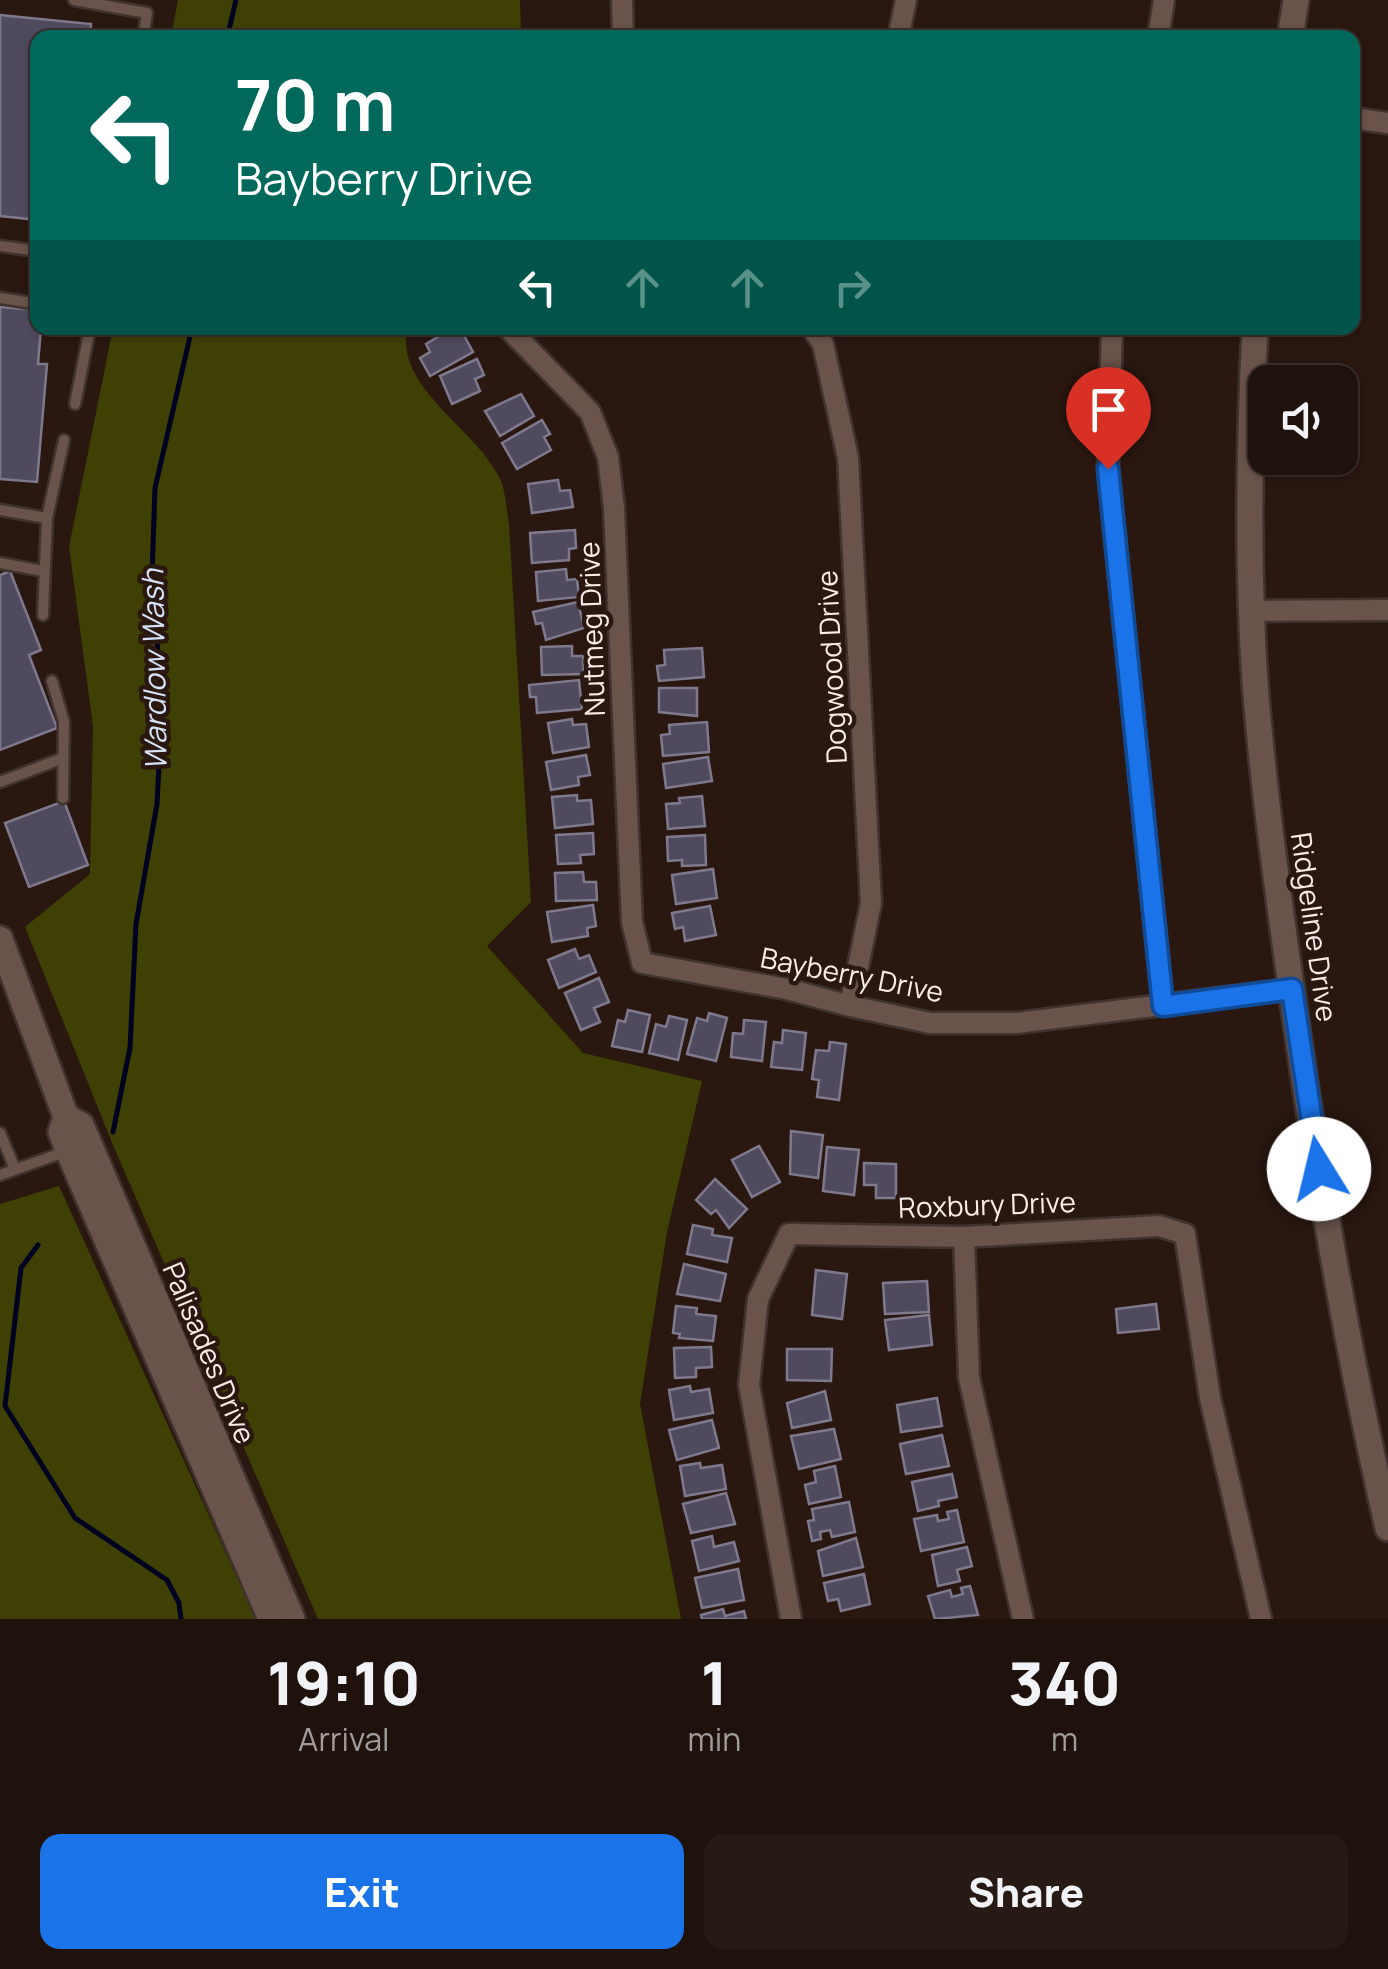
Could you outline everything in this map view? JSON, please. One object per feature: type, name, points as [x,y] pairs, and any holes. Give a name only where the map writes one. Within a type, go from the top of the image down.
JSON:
[{"type":"street","points":[[622,0],[622,30]]},
{"type":"street","points":[[900,30],[906,0]]},
{"type":"street","points":[[1159,30],[1164,0]]},
{"type":"street","points":[[1291,30],[1296,0]]},
{"type":"street","points":[[1360,119],[1388,122]]},
{"type":"street","name":"Nutmeg Drive","points":[[515,335],[590,412],[608,457],[614,508],[632,922],[642,963]]},
{"type":"street","name":"Dogwood Drive","points":[[817,335],[823,344],[848,458],[872,903],[850,1006]]},
{"type":"street","points":[[1112,335],[1108,469],[1163,1006]]},
{"type":"street","name":"Ridgeline Drive","points":[[1255,335],[1250,446],[1252,611],[1264,780],[1331,1244],[1380,1457],[1388,1528]]},
{"type":"street","points":[[1252,611],[1388,610]]},
{"type":"street","name":"Palisades Drive","points":[[1,945],[66,1116],[61,1132],[68,1150],[271,1619]]},
{"type":"street","name":"Bayberry Drive","points":[[642,963],[788,989],[930,1022],[1016,1023],[1292,989]]},
{"type":"street","name":"Palisades Drive","points":[[66,1116],[81,1124],[292,1619]]},
{"type":"street","name":"Roxbury Drive","points":[[791,1619],[748,1385],[758,1300],[789,1234],[964,1237],[1159,1226],[1185,1234],[1210,1398],[1261,1619]]},
{"type":"street","points":[[964,1237],[970,1378],[1023,1619]]},
{"type":"lane","points":[[74,0],[147,13]]},
{"type":"lane","points":[[144,30],[150,0]]},
{"type":"lane","points":[[0,246],[30,249]]},
{"type":"lane","points":[[0,298],[30,303]]},
{"type":"lane","points":[[75,404],[89,335]]},
{"type":"lane","points":[[43,615],[47,518],[64,440]]},
{"type":"lane","points":[[0,510],[47,518]]},
{"type":"lane","points":[[0,563],[43,571]]},
{"type":"lane","points":[[52,680],[64,722],[62,798]]},
{"type":"lane","points":[[0,782],[63,758]]},
{"type":"lane","points":[[0,1133],[15,1169]]},
{"type":"lane","points":[[0,1175],[68,1150]]},
{"type":"shaded area","points":[[178,0],[520,0],[521,30],[172,30]]},
{"type":"shaded area","points":[[112,335],[407,335],[413,370],[425,389],[488,459],[501,482],[509,524],[531,902],[487,946],[583,1053],[702,1081],[667,1232],[640,1404],[681,1619],[318,1619],[113,1145],[25,927],[90,874],[93,727],[69,547]]},
{"type":"shaded area","points":[[59,1186],[256,1619],[0,1619],[0,1204]]},
{"type":"building","points":[[0,15],[91,24],[91,30],[30,30],[30,219],[0,216]]},
{"type":"building","points":[[0,307],[30,309],[30,335],[40,335],[38,364],[47,364],[37,482],[0,479]]},
{"type":"building","points":[[441,335],[464,335],[473,352],[430,376],[420,358],[430,352],[426,344]]},
{"type":"building","points":[[477,359],[484,375],[475,379],[480,391],[452,404],[440,376]]},
{"type":"building","points":[[521,394],[534,416],[500,436],[485,411]]},
{"type":"building","points":[[542,420],[550,434],[544,437],[551,450],[517,469],[502,443]]},
{"type":"building","points":[[558,480],[560,491],[570,490],[573,507],[532,513],[528,484]]},
{"type":"building","points":[[575,530],[576,548],[569,549],[569,560],[532,563],[530,533]]},
{"type":"building","points":[[566,569],[567,580],[577,579],[579,597],[538,601],[536,572]]},
{"type":"building","points":[[10,571],[41,650],[29,655],[57,728],[0,750],[0,575]]},
{"type":"building","points":[[578,602],[584,628],[546,640],[542,623],[536,624],[533,612]]},
{"type":"building","points":[[572,646],[572,656],[583,656],[584,674],[542,675],[541,647]]},
{"type":"building","points":[[702,648],[704,677],[659,681],[657,666],[665,665],[664,650]]},
{"type":"building","points":[[579,680],[582,709],[537,713],[536,697],[530,697],[529,685]]},
{"type":"building","points":[[659,688],[697,688],[697,716],[659,712]]},
{"type":"building","points":[[572,719],[573,725],[586,724],[589,747],[553,753],[548,723]]},
{"type":"building","points":[[707,722],[709,752],[663,756],[661,735],[670,734],[669,725]]},
{"type":"building","points":[[586,755],[590,775],[578,777],[579,785],[551,790],[546,762]]},
{"type":"building","points":[[708,757],[712,781],[666,788],[663,764]]},
{"type":"building","points":[[577,795],[577,801],[591,800],[593,824],[555,828],[552,797]]},
{"type":"building","points":[[702,796],[705,826],[668,829],[666,804],[680,803],[679,798]]},
{"type":"building","points":[[64,801],[88,865],[29,887],[5,823]]},
{"type":"building","points":[[593,833],[594,854],[580,855],[581,863],[558,864],[556,835]]},
{"type":"building","points":[[705,835],[706,865],[682,866],[682,860],[668,861],[667,837]]},
{"type":"building","points":[[713,869],[717,898],[676,904],[672,875]]},
{"type":"building","points":[[583,872],[584,882],[596,882],[597,900],[556,901],[555,873]]},
{"type":"building","points":[[593,905],[596,926],[587,928],[588,936],[552,942],[547,912]]},
{"type":"building","points":[[710,906],[716,935],[685,941],[683,927],[675,929],[672,913]]},
{"type":"building","points":[[575,949],[579,959],[589,955],[596,972],[559,988],[548,960]]},
{"type":"building","points":[[599,978],[609,1002],[594,1008],[600,1022],[581,1030],[565,993]]},
{"type":"building","points":[[628,1010],[650,1015],[642,1052],[612,1046],[618,1020],[625,1022]]},
{"type":"building","points":[[709,1013],[727,1018],[716,1061],[687,1054],[697,1018],[707,1021]]},
{"type":"building","points":[[669,1016],[687,1020],[678,1060],[649,1053],[656,1024],[666,1027]]},
{"type":"building","points":[[744,1020],[766,1022],[762,1061],[731,1057],[733,1033],[743,1034]]},
{"type":"building","points":[[783,1030],[806,1033],[802,1070],[771,1067],[774,1042],[782,1043]]},
{"type":"building","points":[[830,1042],[846,1044],[839,1100],[817,1097],[819,1080],[812,1079],[816,1050],[829,1051]]},
{"type":"building","points":[[791,1131],[823,1135],[818,1178],[790,1174]]},
{"type":"building","points":[[759,1146],[780,1182],[752,1197],[732,1160]]},
{"type":"building","points":[[827,1147],[859,1150],[854,1195],[823,1191]]},
{"type":"building","points":[[864,1163],[896,1164],[896,1198],[876,1198],[876,1185],[864,1185]]},
{"type":"building","points":[[715,1179],[747,1209],[729,1228],[716,1210],[711,1214],[696,1200]]},
{"type":"building","points":[[693,1225],[713,1229],[712,1235],[732,1238],[727,1262],[687,1254]]},
{"type":"building","points":[[684,1264],[726,1274],[720,1301],[677,1294]]},
{"type":"building","points":[[816,1270],[847,1274],[842,1319],[812,1315]]},
{"type":"building","points":[[927,1281],[929,1312],[885,1314],[883,1283]]},
{"type":"building","points":[[1156,1304],[1159,1329],[1118,1333],[1116,1309]]},
{"type":"building","points":[[676,1306],[697,1308],[696,1314],[716,1316],[713,1341],[679,1338],[680,1334],[673,1333]]},
{"type":"building","points":[[929,1315],[932,1345],[889,1350],[885,1320]]},
{"type":"building","points":[[711,1347],[712,1367],[696,1368],[696,1377],[675,1378],[674,1348]]},
{"type":"building","points":[[787,1349],[832,1349],[831,1381],[787,1380]]},
{"type":"building","points":[[690,1386],[691,1392],[709,1389],[713,1413],[674,1420],[669,1390]]},
{"type":"building","points":[[825,1391],[831,1420],[792,1428],[787,1403]]},
{"type":"building","points":[[937,1398],[942,1426],[901,1432],[897,1405]]},
{"type":"building","points":[[712,1420],[719,1448],[677,1460],[669,1430]]},
{"type":"building","points":[[834,1429],[841,1459],[799,1469],[791,1436]]},
{"type":"building","points":[[942,1435],[949,1466],[906,1474],[900,1444]]},
{"type":"building","points":[[700,1463],[701,1468],[722,1465],[726,1489],[685,1496],[680,1466]]},
{"type":"building","points":[[835,1466],[841,1497],[809,1504],[805,1485],[816,1482],[814,1471]]},
{"type":"building","points":[[952,1474],[957,1497],[918,1511],[912,1482]]},
{"type":"building","points":[[726,1493],[735,1524],[691,1533],[683,1504]]},
{"type":"building","points":[[849,1502],[855,1532],[832,1537],[830,1530],[820,1532],[821,1539],[812,1541],[808,1521],[814,1520],[812,1509]]},
{"type":"building","points":[[957,1510],[964,1542],[921,1551],[914,1519],[937,1515],[938,1521],[949,1519],[947,1512]]},
{"type":"building","points":[[712,1536],[714,1547],[734,1542],[739,1561],[699,1571],[692,1541]]},
{"type":"building","points":[[856,1538],[863,1567],[823,1576],[818,1551]]},
{"type":"building","points":[[967,1547],[972,1566],[957,1570],[960,1581],[938,1586],[932,1555]]},
{"type":"building","points":[[738,1569],[744,1600],[702,1608],[695,1578]]},
{"type":"building","points":[[864,1574],[870,1604],[841,1611],[838,1599],[828,1601],[824,1583]]},
{"type":"building","points":[[970,1586],[978,1615],[935,1619],[928,1596],[950,1590],[952,1597],[963,1594],[961,1588]]},
{"type":"building","points":[[723,1609],[725,1616],[744,1611],[746,1619],[702,1619],[701,1615]]},
{"type":"waterway","name":"Wardlow Wash","points":[[229,30],[236,0]]},
{"type":"waterway","name":"Wardlow Wash","points":[[113,1132],[130,1048],[136,924],[157,804],[162,707],[152,576],[155,488],[190,335]]},
{"type":"waterway","name":"Wardlow Wash","points":[[38,1245],[21,1268],[5,1406],[75,1518],[167,1580],[179,1603],[181,1619]]},
{"type":"route","points":[[1108,469],[1163,1006],[1292,989],[1319,1169]]}]
